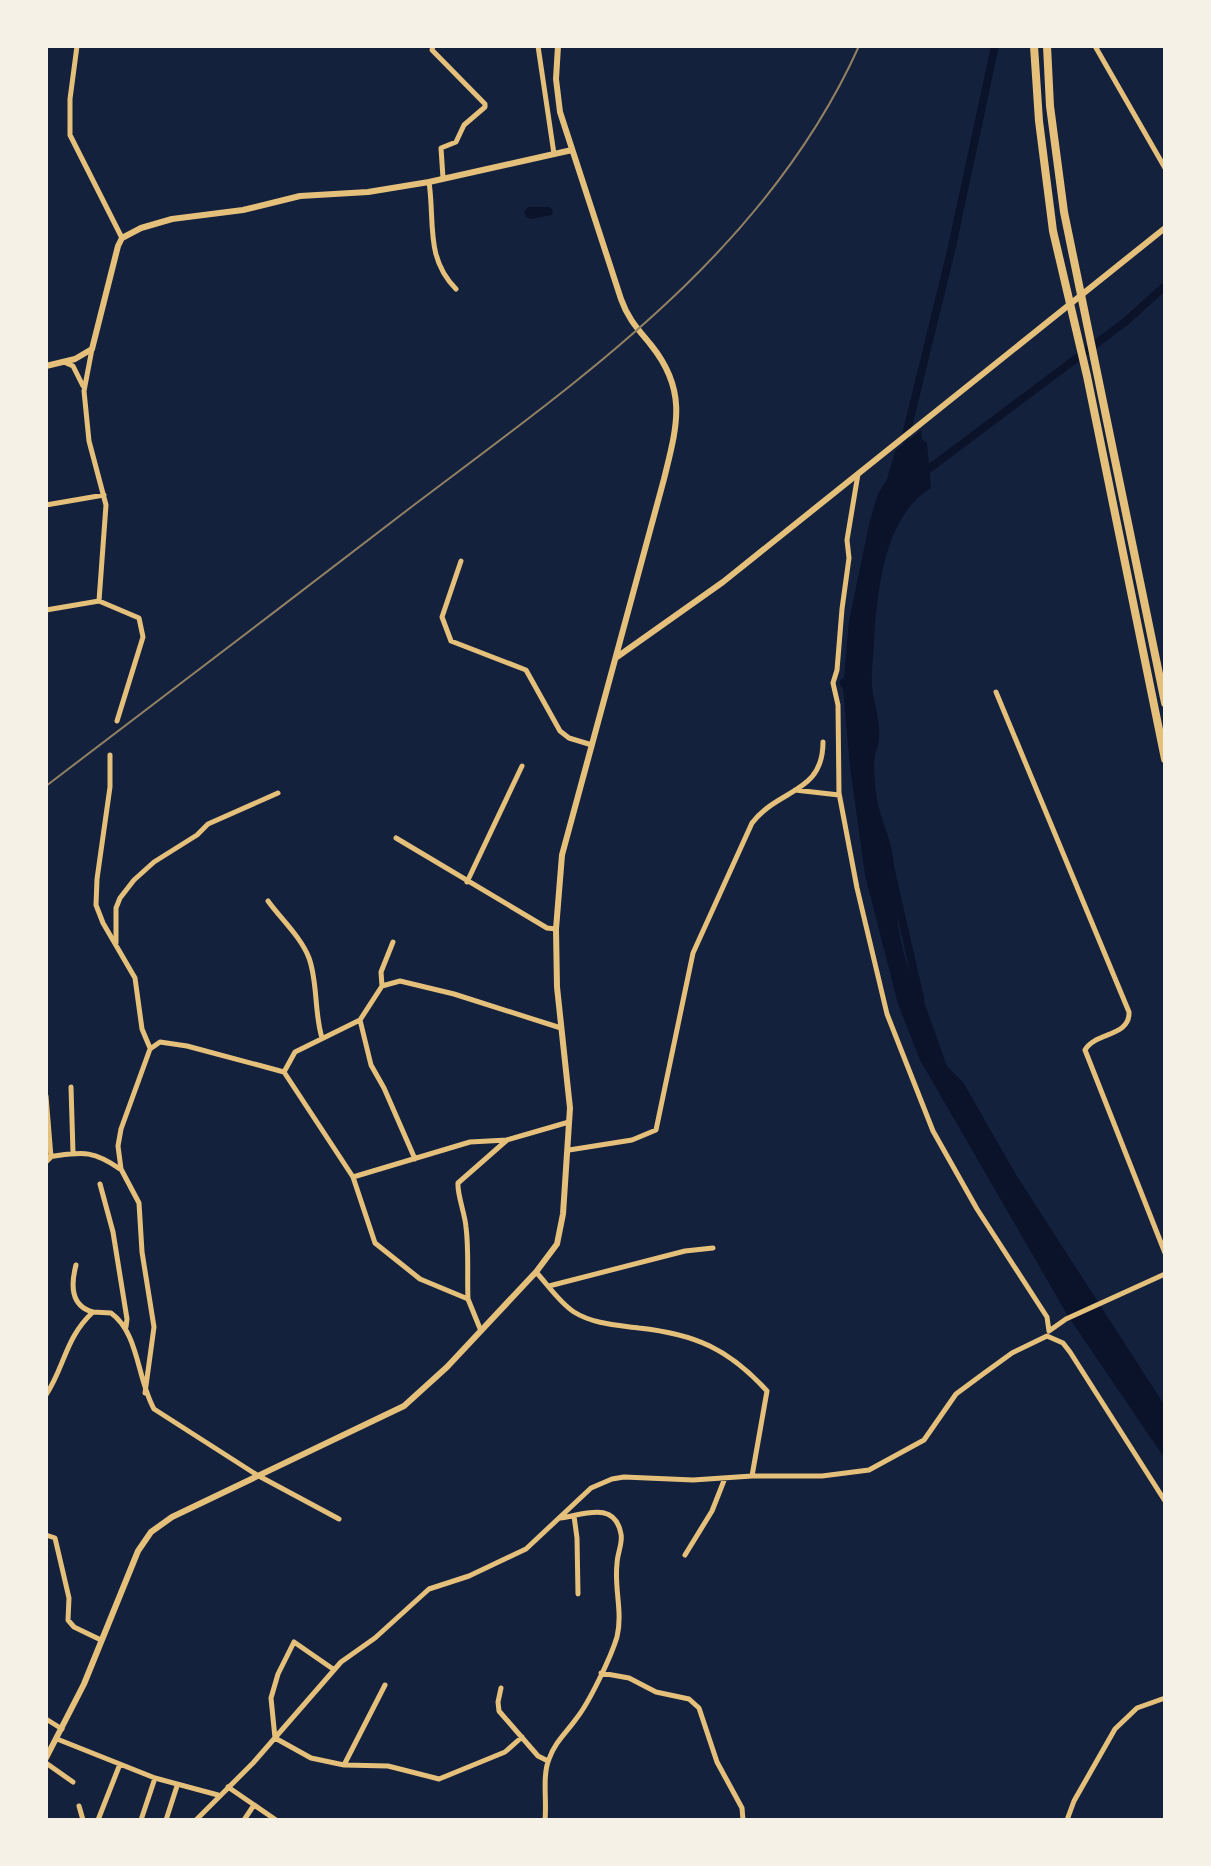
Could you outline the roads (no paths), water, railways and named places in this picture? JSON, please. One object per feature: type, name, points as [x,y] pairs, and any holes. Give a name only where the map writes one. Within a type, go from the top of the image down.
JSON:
[{"type":"highway","points":[[1034,46],[1039,121],[1053,231],[1087,376],[1165,759]]},
{"type":"highway","points":[[1047,46],[1050,106],[1064,212],[1165,703]]},
{"type":"street","points":[[77,46],[69,108],[70,135],[122,238]]},
{"type":"street","points":[[433,46],[432,50],[485,104],[459,130],[456,142],[441,148],[443,178]]},
{"type":"street","points":[[538,46],[554,154]]},
{"type":"street","points":[[73,1782],[46,1761],[63,1730],[138,1551],[151,1532],[172,1517],[404,1406],[536,1272],[551,1255],[561,1231],[569,1150],[557,987],[556,929],[562,855],[675,434],[678,404],[668,369],[624,309],[557,96],[558,46]]},
{"type":"street","points":[[1095,46],[1165,168]]},
{"type":"street","points":[[99,601],[105,495],[89,441],[84,391],[112,268],[122,238],[141,228],[172,219],[243,210],[300,196],[368,192],[429,182],[572,150]]},
{"type":"street","points":[[429,182],[437,261],[456,289]]},
{"type":"street","points":[[617,657],[723,582],[1165,228]]},
{"type":"street","points":[[46,366],[82,356],[92,349]]},
{"type":"street","points":[[64,362],[73,366],[84,391]]},
{"type":"street","points":[[858,473],[847,540],[849,558],[833,683],[838,705],[839,795],[857,888],[887,1014],[906,1067],[945,1155],[1047,1317],[1049,1331]]},
{"type":"street","points":[[46,505],[105,495]]},
{"type":"street","points":[[461,561],[442,617],[451,641],[526,670],[560,731],[569,738],[592,745]]},
{"type":"street","points":[[46,610],[99,601],[139,618],[143,631],[117,721]]},
{"type":"street","points":[[996,692],[1129,1012],[1125,1026],[1089,1043],[1085,1050],[1165,1253]]},
{"type":"street","points":[[569,1150],[632,1140],[656,1130],[693,953],[752,823],[765,808],[811,779],[819,769],[823,742]]},
{"type":"street","points":[[110,755],[110,787],[95,893],[97,912],[135,978],[142,1029],[150,1049]]},
{"type":"street","points":[[467,882],[522,766]]},
{"type":"street","points":[[794,790],[839,795]]},
{"type":"street","points":[[116,944],[116,908],[134,880],[208,824],[278,793]]},
{"type":"street","points":[[396,838],[547,928],[556,929]]},
{"type":"street","points":[[268,901],[309,960],[316,993],[316,1019],[322,1038]]},
{"type":"street","points":[[284,1072],[295,1052],[360,1020],[382,986],[381,972],[393,942]]},
{"type":"street","points":[[382,986],[400,981],[454,994],[561,1028]]},
{"type":"street","points":[[360,1020],[371,1065],[415,1159]]},
{"type":"street","points":[[145,1393],[154,1327],[142,1252],[139,1203],[121,1169],[118,1146],[121,1129],[150,1049],[155,1044],[167,1042],[284,1072],[353,1177],[375,1243],[420,1279],[468,1299]]},
{"type":"street","points":[[71,1087],[73,1153]]},
{"type":"street","points":[[46,1096],[48,1159],[73,1153],[93,1153],[121,1169]]},
{"type":"street","points":[[353,1177],[470,1142],[507,1140],[569,1122]]},
{"type":"street","points":[[481,1331],[468,1299],[467,1231],[463,1203],[457,1189],[458,1183],[507,1140]]},
{"type":"street","points":[[100,1184],[113,1232],[126,1327],[145,1393],[154,1409],[257,1475],[339,1519]]},
{"type":"street","points":[[549,1286],[685,1251],[713,1248]]},
{"type":"street","points":[[76,1265],[72,1281],[81,1307],[93,1312],[111,1313],[126,1327]]},
{"type":"street","points":[[536,1272],[571,1310],[580,1315],[605,1324],[673,1332],[707,1343],[745,1367],[767,1391],[752,1476]]},
{"type":"street","points":[[196,1820],[275,1738],[333,1669],[375,1638],[429,1589],[469,1576],[526,1549],[582,1494],[612,1479],[644,1476],[693,1480],[822,1476],[856,1473],[882,1465],[924,1440],[956,1394],[1012,1353],[1042,1337],[1066,1319],[1165,1274]]},
{"type":"street","points":[[46,1395],[72,1336],[93,1312]]},
{"type":"street","points":[[1042,1337],[1053,1338],[1067,1347],[1165,1501]]},
{"type":"street","points":[[685,1555],[712,1511],[725,1478]]},
{"type":"street","points":[[545,1820],[548,1761],[563,1731],[576,1719],[601,1673],[619,1628],[616,1568],[621,1535],[615,1519],[604,1511],[559,1518]]},
{"type":"street","points":[[574,1516],[578,1594]]},
{"type":"street","points":[[46,1535],[55,1538],[69,1598],[68,1620],[74,1627],[101,1640]]},
{"type":"street","points":[[275,1738],[271,1698],[294,1642],[333,1669]]},
{"type":"street","points":[[601,1673],[629,1678],[656,1692],[689,1699],[699,1708],[717,1762],[742,1808],[743,1820]]},
{"type":"street","points":[[344,1765],[385,1685]]},
{"type":"street","points":[[501,1688],[497,1707],[538,1756],[548,1761]]},
{"type":"street","points":[[1067,1820],[1074,1801],[1119,1724],[1137,1708],[1165,1698]]},
{"type":"street","points":[[46,1719],[63,1730]]},
{"type":"street","points":[[275,1738],[311,1758],[344,1765],[388,1766],[439,1779],[505,1752],[522,1737]]},
{"type":"street","points":[[57,1739],[177,1786],[218,1795]]},
{"type":"street","points":[[98,1820],[120,1764]]},
{"type":"street","points":[[141,1820],[155,1778]]},
{"type":"street","points":[[166,1820],[177,1786]]},
{"type":"street","points":[[228,1787],[276,1820]]},
{"type":"street","points":[[244,1820],[254,1805]]},
{"type":"street","points":[[79,1806],[83,1820]]},
{"type":"water","points":[[528,207],[550,207],[553,211],[552,215],[531,219],[524,212]]},
{"type":"water","points":[[921,430],[922,439],[927,443],[931,488],[915,501],[903,517],[886,557],[878,601],[872,674],[879,732],[874,765],[876,793],[893,859],[895,900],[904,953],[909,970],[924,996],[947,1066],[963,1082],[1015,1173],[1165,1406],[1165,1459],[1068,1316],[920,1060],[898,1004],[865,875],[840,680],[844,678],[849,621],[878,494],[887,479],[895,451]]},
{"type":"waterway","points":[[905,439],[951,251],[995,46]]},
{"type":"waterway","points":[[922,474],[1125,322],[1165,286]]},
{"type":"waterway","points":[[891,871],[920,998]]},
{"type":"railway","points":[[46,786],[540,409],[665,305],[722,248],[774,186],[820,119],[859,46]]}]
